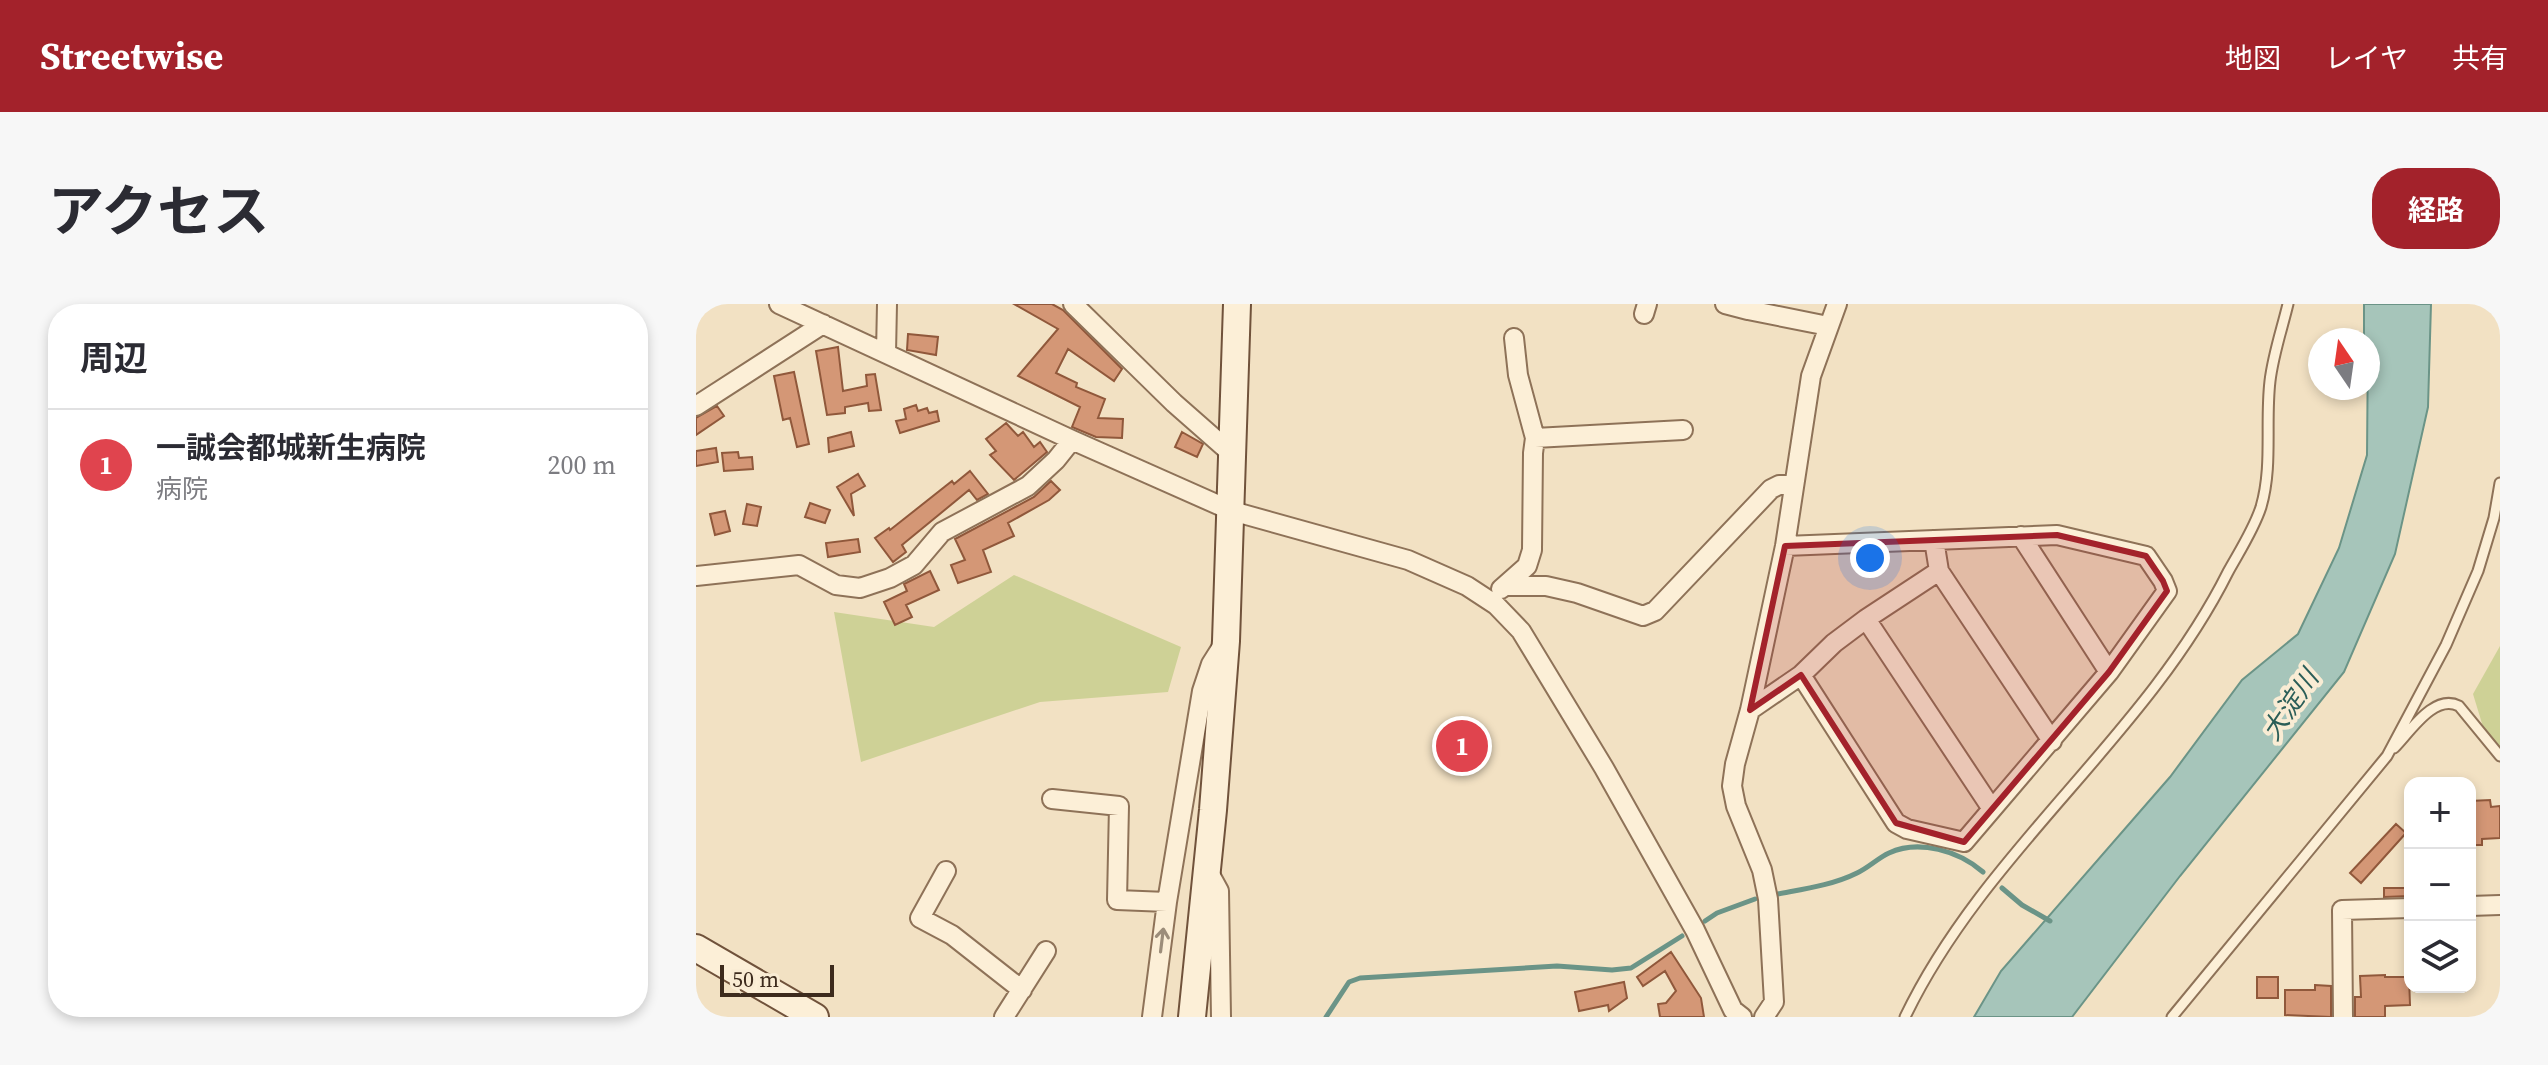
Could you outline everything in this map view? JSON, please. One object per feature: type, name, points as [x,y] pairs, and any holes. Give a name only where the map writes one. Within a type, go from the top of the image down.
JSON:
[{"type":"street","points":[[779,304],[1232,511],[1408,560],[1467,586],[1496,605],[1521,631],[1604,768],[1695,930],[1733,1010],[1742,1017]]},
{"type":"street","points":[[886,353],[887,304]]},
{"type":"street","points":[[1073,304],[1174,403],[1232,454]]},
{"type":"street","points":[[1192,1017],[1226,641],[1237,304]]},
{"type":"street","points":[[1725,304],[1828,326]]},
{"type":"street","points":[[1764,1017],[1774,1002],[1768,899],[1762,870],[1736,806],[1732,786],[1785,546],[1811,376],[1837,304]]},
{"type":"street","points":[[696,406],[823,324]]},
{"type":"street","points":[[1484,597],[1507,586],[1527,566],[1532,550],[1535,438],[1518,375],[1514,338]]},
{"type":"street","points":[[1535,438],[1683,430]]},
{"type":"street","points":[[696,576],[799,565],[836,585],[860,588],[890,578],[914,565],[942,532],[1028,486],[1072,440]]},
{"type":"street","points":[[1507,586],[1556,588],[1643,616],[1655,611],[1771,489],[1779,485],[1794,485]]},
{"type":"street","points":[[1785,546],[2057,535],[2146,556],[2167,591],[2109,672],[1964,842],[1907,829],[1896,823],[1801,675]]},
{"type":"street","points":[[2021,536],[2109,672]]},
{"type":"street","points":[[1934,540],[1939,571],[2052,741]]},
{"type":"street","points":[[1750,710],[1801,675],[1834,643],[1866,619],[1939,571]]},
{"type":"street","points":[[1866,619],[1992,809]]},
{"type":"street","points":[[1152,1017],[1167,902],[1202,691],[1211,664],[1226,641]]},
{"type":"street","points":[[1052,799],[1119,806],[1117,900],[1167,902]]},
{"type":"street","points":[[1207,869],[1219,891],[1221,1017]]},
{"type":"street","points":[[946,871],[920,918],[952,935],[1022,990]]},
{"type":"street","points":[[2476,906],[2500,905]]},
{"type":"street","points":[[2343,1017],[2342,910],[2404,908]]},
{"type":"street","points":[[696,948],[815,1017]]},
{"type":"street","points":[[1004,1017],[1046,951]]},
{"type":"lane","points":[[1905,1017],[1969,909],[2143,705],[2213,603],[2260,508],[2268,464],[2270,379],[2288,304]]},
{"type":"lane","points":[[2387,756],[2446,645],[2478,571],[2494,518],[2500,483]]},
{"type":"lane","points":[[2172,1017],[2387,756],[2435,706],[2453,702],[2459,706],[2500,756]]},
{"type":"highlighted area","points":[[2057,535],[2146,556],[2163,581],[2167,591],[2109,672],[1964,842],[1896,823],[1801,675],[1750,710],[1785,546]]},
{"type":"green space","points":[[1014,575],[1181,647],[1168,692],[1040,702],[861,762],[834,612],[934,627]]},
{"type":"green space","points":[[2500,646],[2500,751],[2484,730],[2473,694]]},
{"type":"water","name":"大淀川","points":[[2364,304],[2431,304],[2428,407],[2395,554],[2344,672],[2180,876],[2072,1017],[1974,1017],[2001,971],[2170,777],[2242,680],[2298,634],[2339,548],[2367,455],[2367,400],[2380,400],[2380,328],[2364,328]]},
{"type":"building","points":[[1014,304],[1052,304],[1063,310],[1122,369],[1114,381],[1068,349],[1056,373],[1077,383],[1076,387],[1105,399],[1098,418],[1123,419],[1122,438],[1096,437],[1072,427],[1080,407],[1018,376],[1058,329]]},
{"type":"building","points":[[908,334],[938,337],[936,355],[907,350]]},
{"type":"building","points":[[838,347],[843,391],[867,386],[866,375],[875,374],[881,410],[869,411],[868,403],[845,407],[845,413],[827,415],[816,351]]},
{"type":"building","points":[[794,372],[809,444],[797,447],[790,418],[783,420],[774,376]]},
{"type":"building","points":[[916,405],[918,411],[927,408],[929,413],[937,411],[939,421],[900,433],[896,421],[906,419],[904,409]]},
{"type":"building","points":[[717,406],[724,416],[696,435],[696,418]]},
{"type":"building","points":[[1006,423],[1018,436],[1023,432],[1034,447],[1040,442],[1047,452],[1014,480],[990,455],[996,451],[986,439]]},
{"type":"building","points":[[851,432],[854,446],[829,452],[828,438]]},
{"type":"building","points":[[1182,432],[1203,444],[1197,457],[1175,447]]},
{"type":"building","points":[[716,448],[718,462],[696,466],[696,451]]},
{"type":"building","points":[[738,452],[739,458],[752,457],[753,469],[724,471],[722,453]]},
{"type":"building","points":[[970,471],[988,494],[977,500],[969,490],[902,545],[906,552],[893,562],[875,538]]},
{"type":"building","points":[[858,474],[865,486],[851,494],[854,516],[837,487]]},
{"type":"building","points":[[1051,481],[1060,490],[1049,500],[1008,523],[1014,536],[983,550],[991,572],[958,583],[951,565],[965,560],[955,539],[1034,497]]},
{"type":"building","points":[[810,503],[830,510],[825,523],[805,517]]},
{"type":"building","points":[[747,504],[761,507],[757,526],[743,524]]},
{"type":"building","points":[[725,511],[730,531],[715,535],[710,514]]},
{"type":"building","points":[[858,539],[860,552],[828,557],[826,543]]},
{"type":"building","points":[[930,571],[939,590],[906,605],[912,617],[895,625],[884,602],[907,591],[904,584]]},
{"type":"building","points":[[2490,800],[2491,807],[2500,806],[2500,838],[2482,839],[2482,845],[2476,845],[2476,801]]},
{"type":"building","points":[[2396,824],[2404,831],[2404,835],[2361,883],[2350,873]]},
{"type":"building","points":[[2384,888],[2404,888],[2404,896],[2384,897]]},
{"type":"building","points":[[1671,952],[1701,998],[1704,1017],[1660,1017],[1658,1004],[1666,1003],[1676,991],[1665,971],[1643,986],[1637,977]]},
{"type":"building","points":[[2360,976],[2404,977],[2404,993],[2410,993],[2410,1005],[2385,1006],[2385,1017],[2355,1017],[2355,997],[2361,997]]},
{"type":"building","points":[[2257,977],[2278,977],[2278,998],[2257,998]]},
{"type":"building","points":[[1624,982],[1627,998],[1609,1011],[1608,1005],[1579,1011],[1575,992]]},
{"type":"building","points":[[2315,985],[2331,986],[2331,1017],[2285,1015],[2285,990],[2315,990]]},
{"type":"waterway","points":[[1778,894],[1838,881],[1889,853],[1913,847],[1951,853],[1983,872]]},
{"type":"waterway","points":[[2002,888],[2022,905],[2050,921]]},
{"type":"waterway","points":[[1705,921],[1717,913],[1755,899]]},
{"type":"waterway","points":[[1326,1017],[1349,982],[1360,978],[1557,966],[1612,970],[1631,968],[1682,936]]},
{"type":"place","name":"一誠会都城新生病院","points":[[1462,746]]}]
